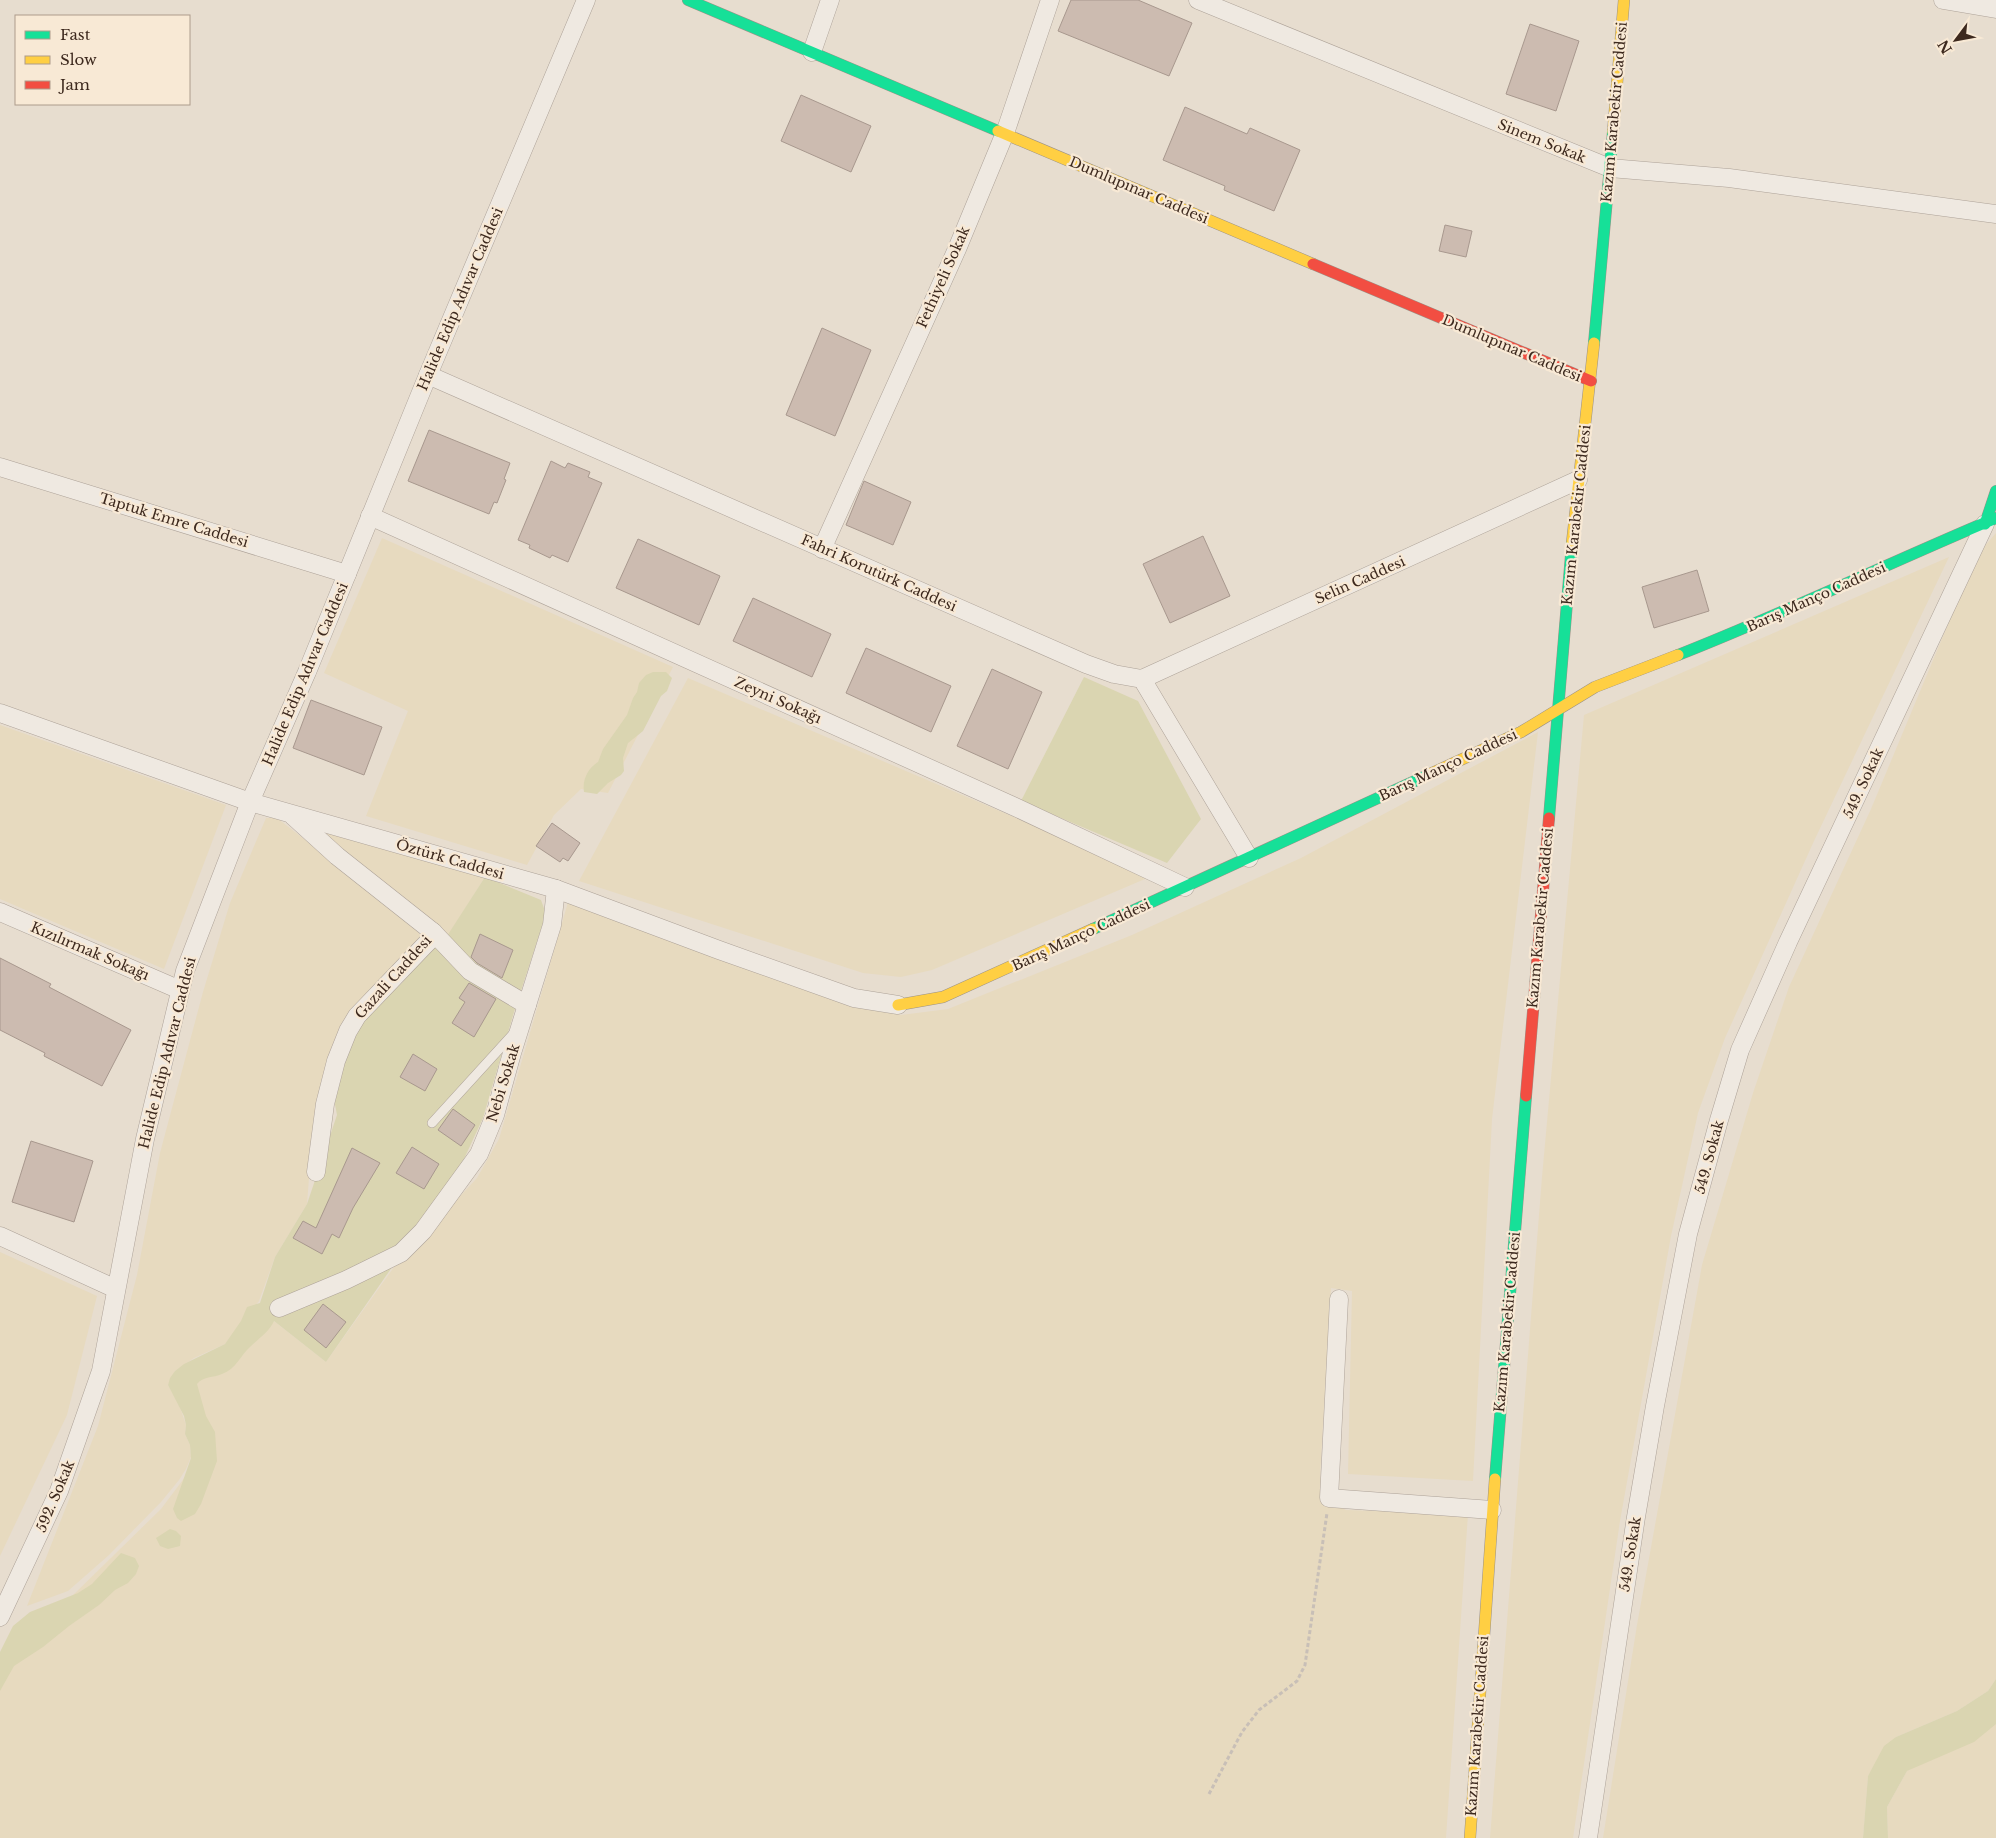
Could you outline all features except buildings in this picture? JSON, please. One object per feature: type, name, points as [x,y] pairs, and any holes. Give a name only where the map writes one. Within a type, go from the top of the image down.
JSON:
[{"type":"street","name":"Halide Edip Adıvar Caddesi","points":[[101,1371],[145,1139],[185,971],[250,802],[307,672],[428,375],[586,0]]},
{"type":"street","name":"Dumlupınar Caddesi","points":[[688,0],[1591,381]]},
{"type":"street","points":[[812,52],[830,0]]},
{"type":"street","name":"Fethiyeli Sokak","points":[[822,549],[957,249],[1005,134],[1050,0]]},
{"type":"street","name":"Sinem Sokak","points":[[1198,0],[1610,168],[1730,178],[1996,214]]},
{"type":"street","name":"Kazım Karabekir Caddesi","points":[[1470,1838],[1492,1510],[1558,708],[1578,480],[1591,381],[1624,0]]},
{"type":"street","points":[[1944,0],[1996,9]]},
{"type":"street","name":"Fahri Korutürk Caddesi","points":[[428,375],[1086,664],[1114,674],[1142,679]]},
{"type":"street","name":"Taptuk Emre Caddesi","points":[[0,467],[347,574]]},
{"type":"street","name":"Selin Caddesi","points":[[1142,679],[1578,480]]},
{"type":"street","points":[[1990,521],[1996,491]]},
{"type":"street","name":"Zeyni Sokağı","points":[[370,516],[1013,806],[1185,887]]},
{"type":"street","name":"Barış Manço Caddesi","points":[[898,1005],[943,997],[1521,732],[1595,687],[1737,632],[1908,555],[1990,521]]},
{"type":"street","name":"549. Sokak","points":[[1588,1838],[1636,1517],[1688,1234],[1740,1050],[1788,942],[1990,521]]},
{"type":"street","points":[[1142,679],[1249,858]]},
{"type":"street","name":"Öztürk Caddesi","points":[[0,713],[250,802],[556,889],[854,998],[898,1005]]},
{"type":"street","name":"Gazali Caddesi","points":[[291,814],[337,856],[433,932],[431,939],[357,1016],[348,1031],[336,1061],[325,1104],[316,1172]]},
{"type":"street","name":"Nebi Sokak","points":[[279,1308],[346,1280],[401,1253],[423,1231],[479,1154],[495,1115],[520,1026],[552,925],[556,889]]},
{"type":"street","name":"Kızılırmak Sokağı","points":[[0,912],[180,990]]},
{"type":"street","points":[[433,932],[470,971],[527,1005]]},
{"type":"street","points":[[0,1236],[116,1289]]},
{"type":"street","points":[[1339,1298],[1329,1498],[1492,1510]]},
{"type":"street","name":"592. Sokak","points":[[0,1617],[59,1490],[101,1371]]},
{"type":"lane","points":[[432,1124],[520,1026]]},
{"type":"path","points":[[1209,1794],[1242,1732],[1259,1710],[1297,1681],[1305,1666],[1329,1498]]},
{"type":"shaded area","points":[[1996,533],[1996,1679],[1988,1691],[1957,1711],[1896,1737],[1868,1776],[1863,1838],[1603,1838],[1637,1625],[1702,1265],[1753,1093],[1789,987],[1871,809],[1966,581],[1983,548]]},
{"type":"shaded area","points":[[382,538],[673,667],[608,793],[581,789],[554,815],[527,865],[366,816],[408,711],[324,673]]},
{"type":"shaded area","points":[[1949,557],[1814,841],[1725,1038],[1698,1113],[1671,1236],[1620,1521],[1573,1838],[1490,1838],[1542,1177],[1584,715]]},
{"type":"shaded area","points":[[653,672],[666,672],[672,678],[667,691],[661,696],[643,731],[628,743],[623,758],[624,771],[597,794],[584,792],[586,775],[598,762],[603,749],[627,715],[639,683],[646,675]]},
{"type":"shaded area","points":[[1084,677],[1138,701],[1201,819],[1167,863],[1021,801]]},
{"type":"shaded area","points":[[688,678],[1152,876],[932,970],[901,977],[863,973],[579,881]]},
{"type":"shaded area","points":[[0,725],[226,805],[164,969],[0,899]]},
{"type":"shaded area","points":[[1538,732],[1492,1119],[1473,1481],[1348,1474],[1352,1291],[1331,1288],[1320,1477],[1326,1499],[1346,1510],[1468,1514],[1446,1838],[0,1838],[0,1676],[22,1645],[161,1509],[203,1453],[186,1380],[270,1318],[326,1362],[394,1267],[477,1178],[499,1139],[569,899],[855,1005],[901,1015],[948,1009],[1132,935],[1301,858]]},
{"type":"shaded area","points":[[266,818],[277,818],[413,924],[421,937],[338,1041],[320,1089],[312,1139],[307,1204],[275,1257],[259,1301],[225,1344],[194,1358],[175,1371],[168,1385],[179,1404],[186,1425],[185,1434],[190,1445],[191,1457],[186,1469],[161,1502],[109,1555],[68,1591],[27,1606],[98,1426],[137,1275],[160,1153],[203,992],[230,903]]},
{"type":"shaded area","points":[[315,826],[485,877],[447,937]]},
{"type":"shaded area","points":[[485,877],[541,900],[546,914],[514,1012],[483,1118],[457,1174],[326,1362],[274,1321],[267,1332],[231,1369],[222,1374],[199,1381],[197,1384],[206,1416],[215,1432],[217,1461],[201,1504],[195,1514],[181,1521],[177,1518],[173,1509],[191,1458],[190,1445],[185,1434],[184,1416],[168,1385],[170,1378],[184,1364],[225,1344],[241,1321],[247,1307],[260,1303],[275,1257],[307,1204],[337,1115],[333,1094],[340,1070],[360,1025],[374,1008],[402,983],[425,951],[436,948],[438,950]]},
{"type":"shaded area","points":[[0,1252],[97,1296],[67,1415],[0,1556]]},
{"type":"shaded area","points":[[170,1529],[176,1531],[181,1536],[180,1546],[168,1549],[160,1546],[156,1538]]},
{"type":"shaded area","points":[[121,1553],[135,1558],[139,1566],[136,1574],[128,1583],[115,1590],[99,1605],[14,1666],[0,1691],[0,1652],[13,1626],[30,1612],[78,1593],[92,1584]]},
{"type":"shaded area","points":[[1996,1679],[1996,1724],[1974,1742],[1907,1771],[1887,1807],[1888,1838],[1863,1838],[1868,1776],[1884,1746],[1896,1737],[1957,1711],[1988,1691]]},
{"type":"shaded area","points":[[1996,1719],[1996,1838],[1888,1838],[1887,1807],[1907,1771]]},
{"type":"traffic: fast","points":[[688,0],[998,131]]},
{"type":"traffic: fast","points":[[1594,343],[1613,132]]},
{"type":"traffic: fast","points":[[1985,524],[1996,491]]},
{"type":"traffic: fast","points":[[1678,655],[1996,518]]},
{"type":"traffic: fast","points":[[1549,818],[1572,543]]},
{"type":"traffic: fast","points":[[1093,929],[1428,775]]},
{"type":"traffic: fast","points":[[1495,1479],[1526,1096]]},
{"type":"traffic: slow","points":[[1613,132],[1624,0]]},
{"type":"traffic: slow","points":[[998,131],[1313,264]]},
{"type":"traffic: slow","points":[[1572,543],[1594,343]]},
{"type":"traffic: slow","points":[[1428,775],[1521,732],[1595,687],[1678,655]]},
{"type":"traffic: slow","points":[[898,1005],[943,997],[1093,929]]},
{"type":"traffic: slow","points":[[1470,1838],[1495,1479]]},
{"type":"traffic: jam","points":[[1313,264],[1591,381]]},
{"type":"traffic: jam","points":[[1526,1096],[1549,818]]}]
